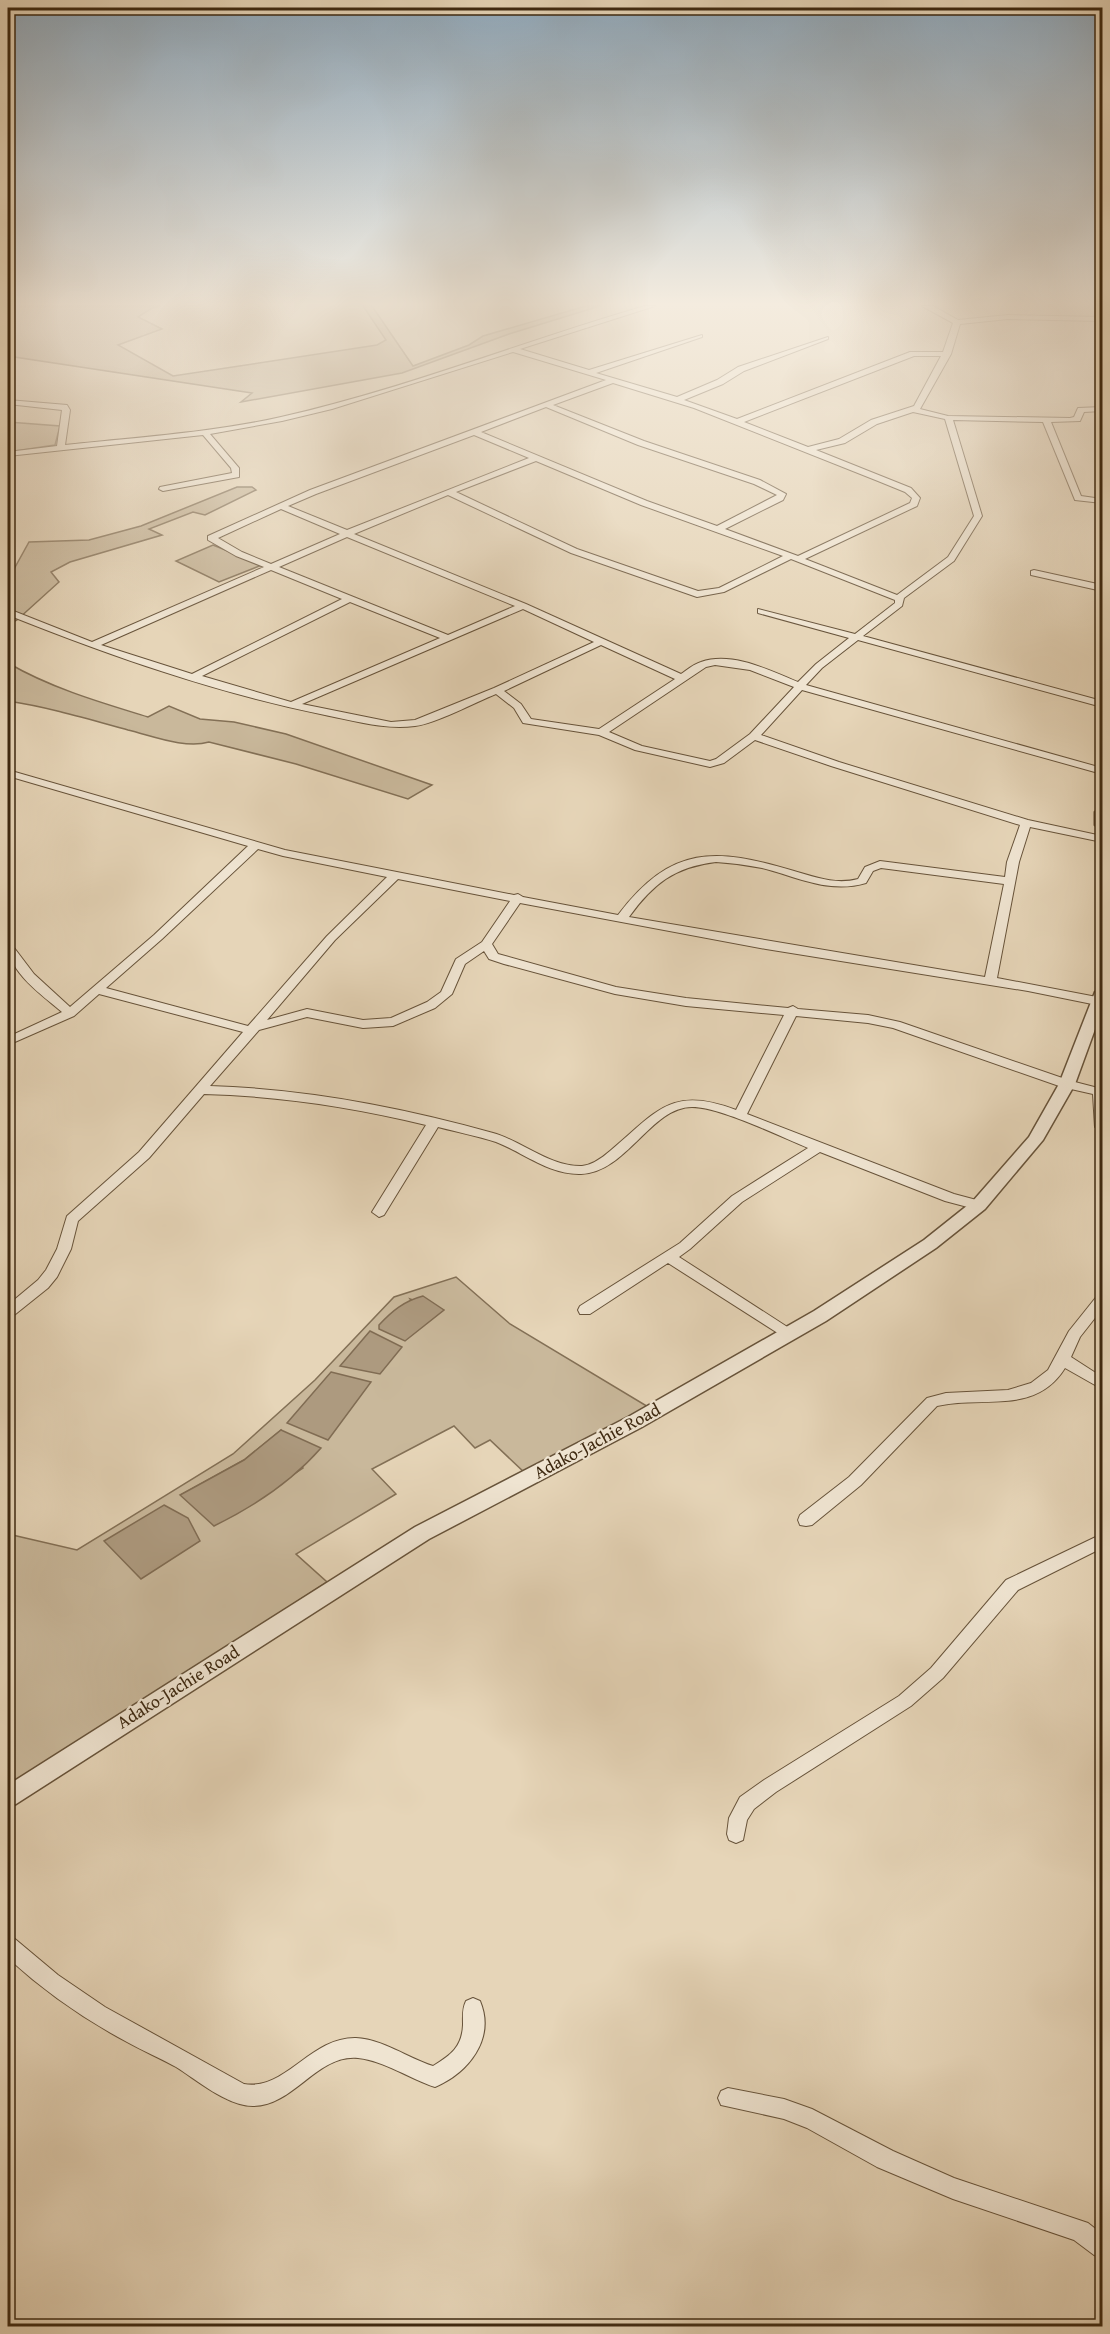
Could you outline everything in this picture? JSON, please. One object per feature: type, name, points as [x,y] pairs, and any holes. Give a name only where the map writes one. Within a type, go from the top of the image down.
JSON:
[{"type":"street","points":[[61,446],[65,415]]},
{"type":"street","points":[[8,454],[61,446],[206,434],[296,415]]},
{"type":"street","points":[[448,638],[230,550],[211,538],[280,506],[522,415]]},
{"type":"street","points":[[572,415],[641,442],[757,482],[782,494],[780,498],[717,529]]},
{"type":"street","points":[[449,492],[574,551],[697,594],[721,590],[914,504],[916,500],[908,490],[717,415]]},
{"type":"street","points":[[736,422],[754,415]]},
{"type":"street","points":[[808,450],[830,446],[874,422],[898,415]]},
{"type":"street","points":[[935,415],[948,418],[1074,420],[1078,415]]},
{"type":"street","points":[[899,598],[951,559],[978,516],[948,418]]},
{"type":"street","points":[[1047,419],[1077,498],[1102,501]]},
{"type":"street","points":[[476,433],[644,503],[899,598]]},
{"type":"street","points":[[163,489],[236,475],[235,468],[206,434]]},
{"type":"street","points":[[93,645],[348,533],[534,459]]},
{"type":"street","points":[[280,506],[603,640],[681,678]]},
{"type":"street","points":[[1034,573],[1102,588]]},
{"type":"street","points":[[497,690],[518,706],[527,722],[601,732],[639,748],[696,763],[710,764],[720,760],[754,736],[819,666],[899,604],[899,598]]},
{"type":"street","points":[[193,677],[348,599]]},
{"type":"street","points":[[292,705],[523,606]]},
{"type":"street","points":[[761,611],[1102,704]]},
{"type":"street","points":[[8,612],[93,645],[193,677],[292,705],[391,725],[417,723],[497,690],[603,640]]},
{"type":"street","points":[[601,732],[681,678],[704,664],[713,662],[757,670],[801,687],[1102,771]]},
{"type":"street","points":[[754,736],[1026,823],[1102,839]]},
{"type":"street","points":[[8,773],[256,845],[395,875],[518,897],[621,919],[1102,999]]},
{"type":"street","points":[[1102,812],[1102,825]]},
{"type":"street","points":[[990,982],[1018,841],[1026,823]]},
{"type":"street","points":[[8,1041],[70,1013],[99,990],[256,845]]},
{"type":"street","points":[[621,919],[644,888],[686,863],[703,858],[751,864],[824,883],[842,885],[862,881],[869,869],[880,864],[1010,881]]},
{"type":"street","points":[[8,1312],[43,1284],[52,1273],[64,1249],[72,1219],[144,1155],[331,938],[395,875]]},
{"type":"street","points":[[99,990],[254,1029],[307,1013],[363,1024],[393,1022],[431,1005],[446,994],[460,962],[486,944],[518,897]]},
{"type":"street","points":[[486,944],[493,956],[615,990],[686,1002],[793,1010],[868,1019],[896,1025],[1067,1084],[1101,1093],[1102,1127]]},
{"type":"street","points":[[8,947],[30,977],[70,1013]]},
{"type":"street","name":"Adako-Jachie Road","points":[[8,1797],[422,1533],[635,1422],[880,1279],[930,1244],[979,1205],[1035,1140],[1067,1084],[1102,999]]},
{"type":"street","points":[[740,1116],[793,1010]]},
{"type":"street","points":[[202,1090],[256,1090],[378,1110],[492,1136],[518,1145],[552,1164],[582,1170],[594,1168],[607,1161],[640,1128],[672,1109],[688,1103],[711,1105],[950,1198],[979,1205]]},
{"type":"street","points":[[379,1212],[434,1123]]},
{"type":"street","points":[[585,1310],[669,1257],[702,1232],[737,1198],[819,1147]]},
{"type":"street","points":[[669,1257],[787,1334]]},
{"type":"street","points":[[806,1520],[855,1481],[932,1402],[948,1396],[996,1396],[1024,1393],[1049,1379],[1063,1359],[1074,1335],[1102,1300]]},
{"type":"street","points":[[1063,1359],[1102,1384]]},
{"type":"street","points":[[736,1834],[738,1818],[747,1803],[770,1786],[905,1701],[937,1673],[1012,1585],[1102,1541]]},
{"type":"street","points":[[8,1946],[33,1969],[92,2010],[224,2085],[251,2096],[273,2090],[330,2054],[356,2048],[387,2057],[411,2071],[435,2077],[463,2059],[474,2034],[473,2008]]},
{"type":"street","points":[[728,2098],[784,2109],[812,2119],[885,2159],[953,2188],[1080,2231],[1102,2247]]},
{"type":"shaded area","points":[[8,422],[60,426],[55,445],[8,452]]},
{"type":"shaded area","points":[[237,487],[252,487],[256,490],[205,515],[193,512],[149,529],[162,535],[70,562],[51,572],[59,582],[17,620],[8,625],[8,580],[29,542],[89,540],[141,526]]},
{"type":"shaded area","points":[[213,545],[262,565],[219,582],[176,561]]},
{"type":"shaded area","points":[[8,663],[58,687],[148,717],[169,706],[200,719],[234,722],[286,734],[432,785],[408,799],[296,764],[209,742],[190,744],[169,741],[68,714],[8,701]]},
{"type":"shaded area","points":[[456,1277],[510,1324],[650,1408],[525,1473],[490,1440],[475,1448],[454,1426],[372,1469],[396,1494],[296,1554],[327,1582],[8,1790],[8,1534],[77,1550],[233,1454],[315,1380],[394,1297]],"holes":[[[410,1299],[443,1310],[426,1323]],[[281,1430],[303,1468],[279,1484],[181,1495],[244,1460]]]},
{"type":"shaded area","points":[[423,1296],[444,1310],[405,1341],[379,1329],[379,1325],[399,1307]]},
{"type":"shaded area","points":[[370,1331],[402,1347],[380,1374],[340,1366]]},
{"type":"shaded area","points":[[331,1372],[371,1382],[328,1440],[287,1423]]},
{"type":"shaded area","points":[[281,1430],[321,1448],[285,1482],[258,1501],[214,1526],[180,1495],[244,1460]]},
{"type":"shaded area","points":[[164,1505],[188,1518],[200,1541],[141,1579],[104,1541]]}]
